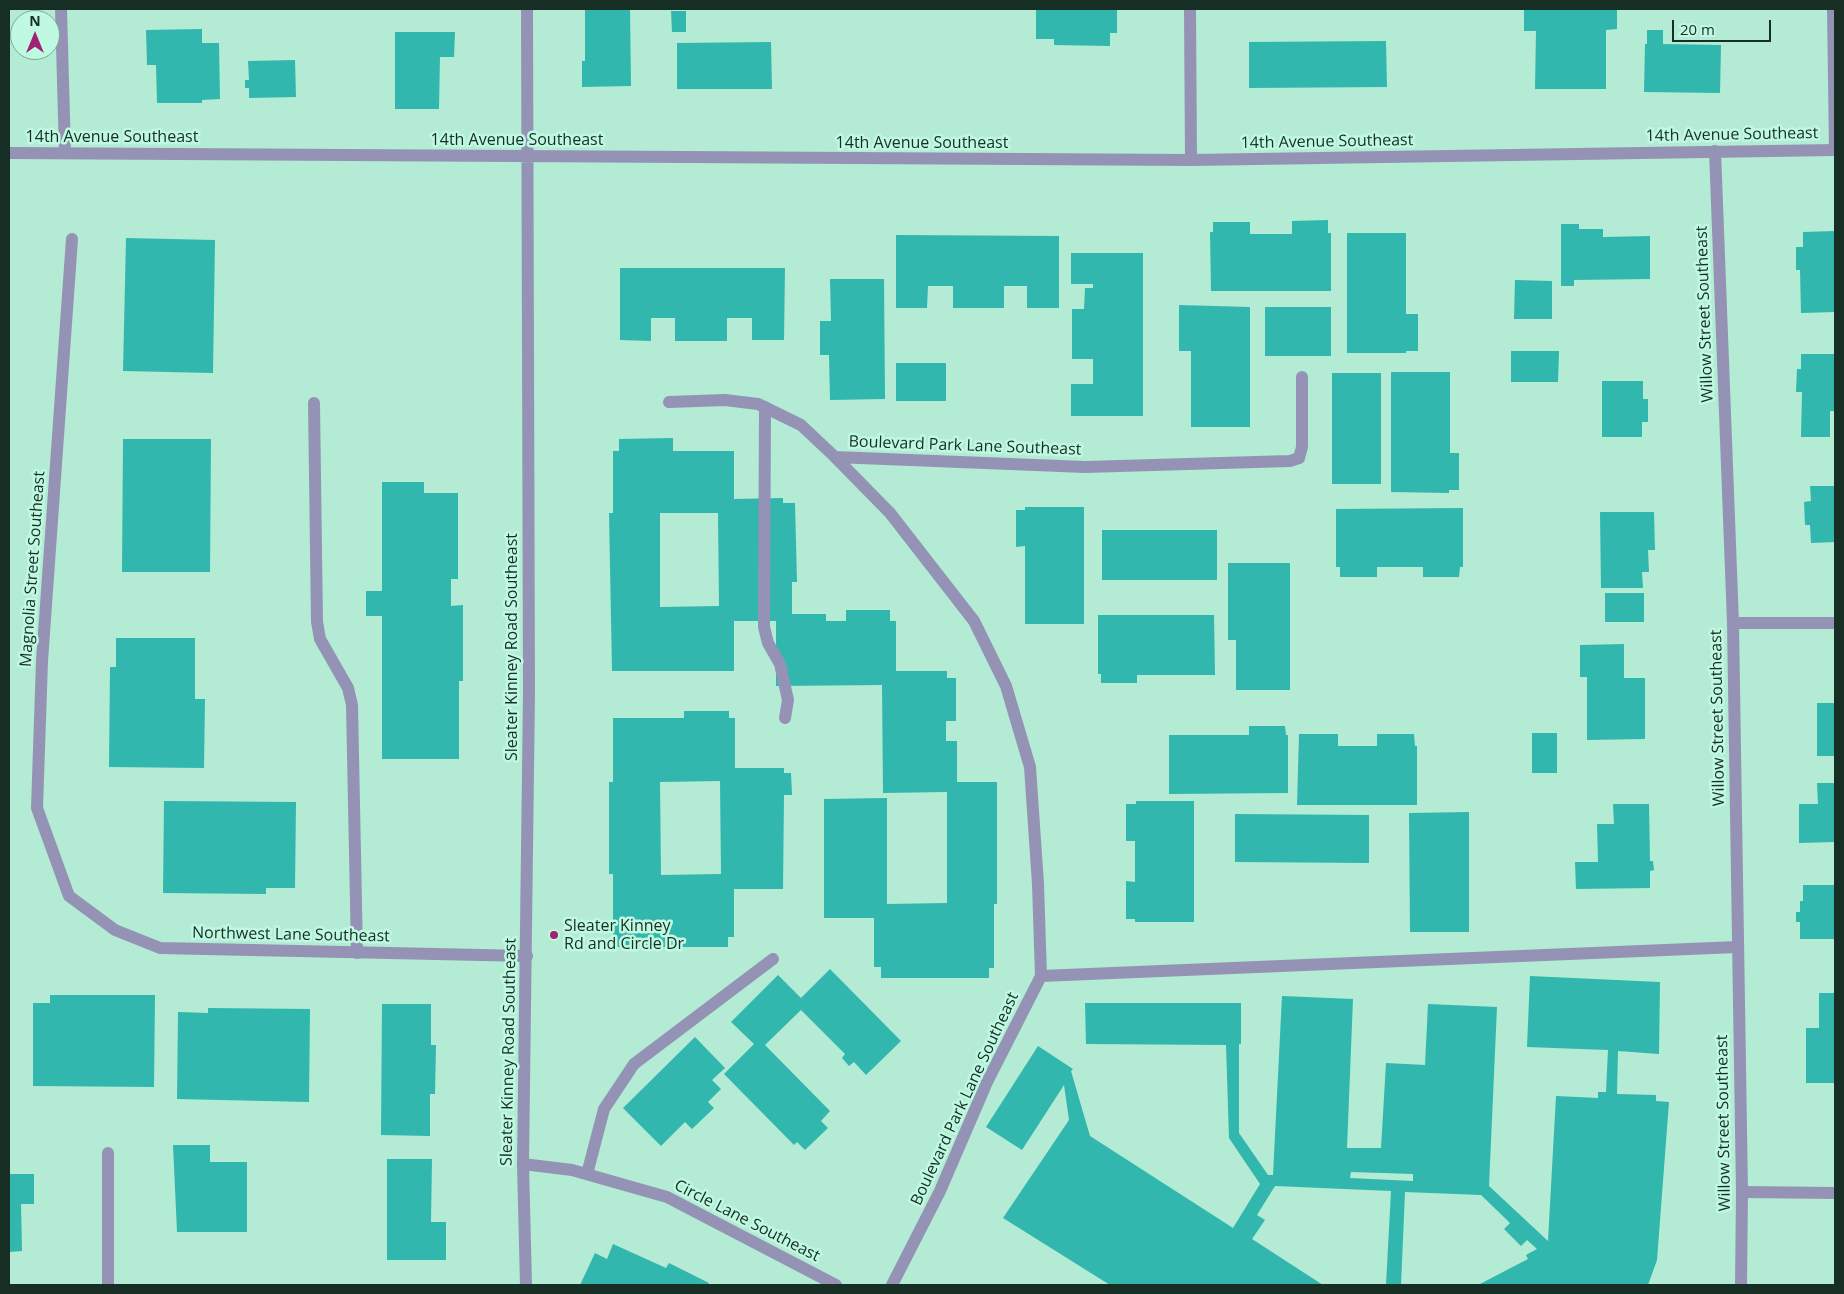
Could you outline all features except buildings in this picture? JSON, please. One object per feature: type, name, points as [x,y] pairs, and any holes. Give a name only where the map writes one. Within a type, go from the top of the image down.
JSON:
[{"type":"street","points":[[61,9],[65,153]]},
{"type":"street","name":"Sleater Kinney Road Southeast","points":[[526,1285],[523,1164],[529,692],[527,9]]},
{"type":"street","points":[[1190,9],[1191,160]]},
{"type":"street","points":[[1833,9],[1835,150]]},
{"type":"street","name":"14th Avenue Southeast","points":[[9,153],[1191,160],[1835,150]]},
{"type":"street","name":"Willow Street Southeast","points":[[1715,152],[1733,623],[1742,1192],[1741,1285]]},
{"type":"street","name":"Magnolia Street Southeast","points":[[69,896],[37,808],[42,661],[72,239]]},
{"type":"street","name":"Boulevard Park Lane Southeast","points":[[835,457],[1085,467],[1290,461],[1299,458],[1302,447],[1302,376]]},
{"type":"street","points":[[669,402],[725,400],[758,404],[801,425],[835,457]]},
{"type":"street","points":[[314,403],[317,622],[320,639],[348,688],[352,705],[357,953]]},
{"type":"street","points":[[765,407],[764,627],[768,643],[780,664],[788,700],[785,718]]},
{"type":"street","name":"Boulevard Park Lane Southeast","points":[[835,457],[890,513],[974,621],[1006,686],[1030,767],[1038,884],[1041,976],[987,1082],[940,1191],[892,1285]]},
{"type":"street","points":[[1733,623],[1835,624]]},
{"type":"street","name":"Northwest Lane Southeast","points":[[69,896],[115,930],[160,948],[527,956]]},
{"type":"street","points":[[1041,976],[1737,947]]},
{"type":"street","points":[[587,1174],[604,1109],[634,1064],[772,959]]},
{"type":"street","points":[[108,1153],[108,1285]]},
{"type":"street","name":"Circle Lane Southeast","points":[[523,1164],[587,1174],[668,1196],[836,1285]]},
{"type":"street","points":[[1742,1192],[1835,1193]]},
{"type":"place","name":"Sleater Kinney Rd and Circle Dr","points":[[554,935]]}]
